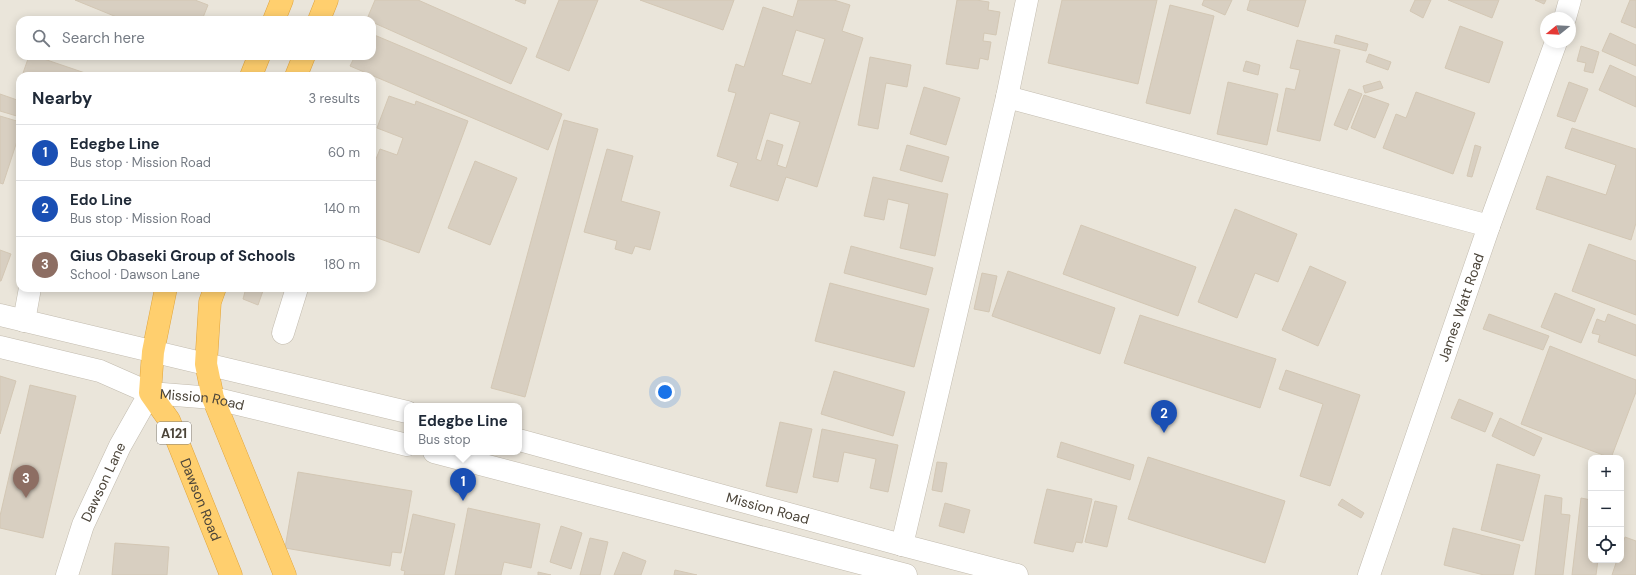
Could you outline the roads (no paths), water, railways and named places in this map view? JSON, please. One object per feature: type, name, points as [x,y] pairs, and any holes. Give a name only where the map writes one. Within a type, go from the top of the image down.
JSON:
[{"type":"highway","points":[[276,16],[282,0]]},
{"type":"highway","points":[[321,16],[327,0]]},
{"type":"highway","points":[[253,72],[257,60]]},
{"type":"highway","points":[[298,72],[302,60]]},
{"type":"highway","points":[[150,393],[153,352],[165,292]]},
{"type":"highway","points":[[214,292],[210,302],[206,364],[213,398],[286,575]]},
{"type":"highway","name":"Dawson Road","points":[[150,393],[169,420],[231,575]]},
{"type":"street","points":[[902,545],[1007,97],[1027,0]]},
{"type":"street","points":[[1567,12],[1570,0]]},
{"type":"street","name":"James Watt Road","points":[[1369,575],[1489,226],[1554,48]]},
{"type":"street","points":[[1007,97],[1489,226]]},
{"type":"street","points":[[24,321],[29,292]]},
{"type":"street","points":[[284,333],[296,292]]},
{"type":"street","points":[[0,315],[404,411]]},
{"type":"street","name":"Mission Road","points":[[0,347],[100,371],[150,393],[213,398],[404,444]]},
{"type":"street","name":"Dawson Lane","points":[[67,575],[83,525],[120,446],[150,393]]},
{"type":"street","name":"Mission Road","points":[[522,441],[1017,575]]},
{"type":"street","points":[[446,455],[906,575]]},
{"type":"place","name":"Edo Line","points":[[1164,433]]},
{"type":"place","name":"Gius Obaseki Group of Schools","points":[[26,498]]},
{"type":"place","name":"Edegbe Line","points":[[463,501]]}]
